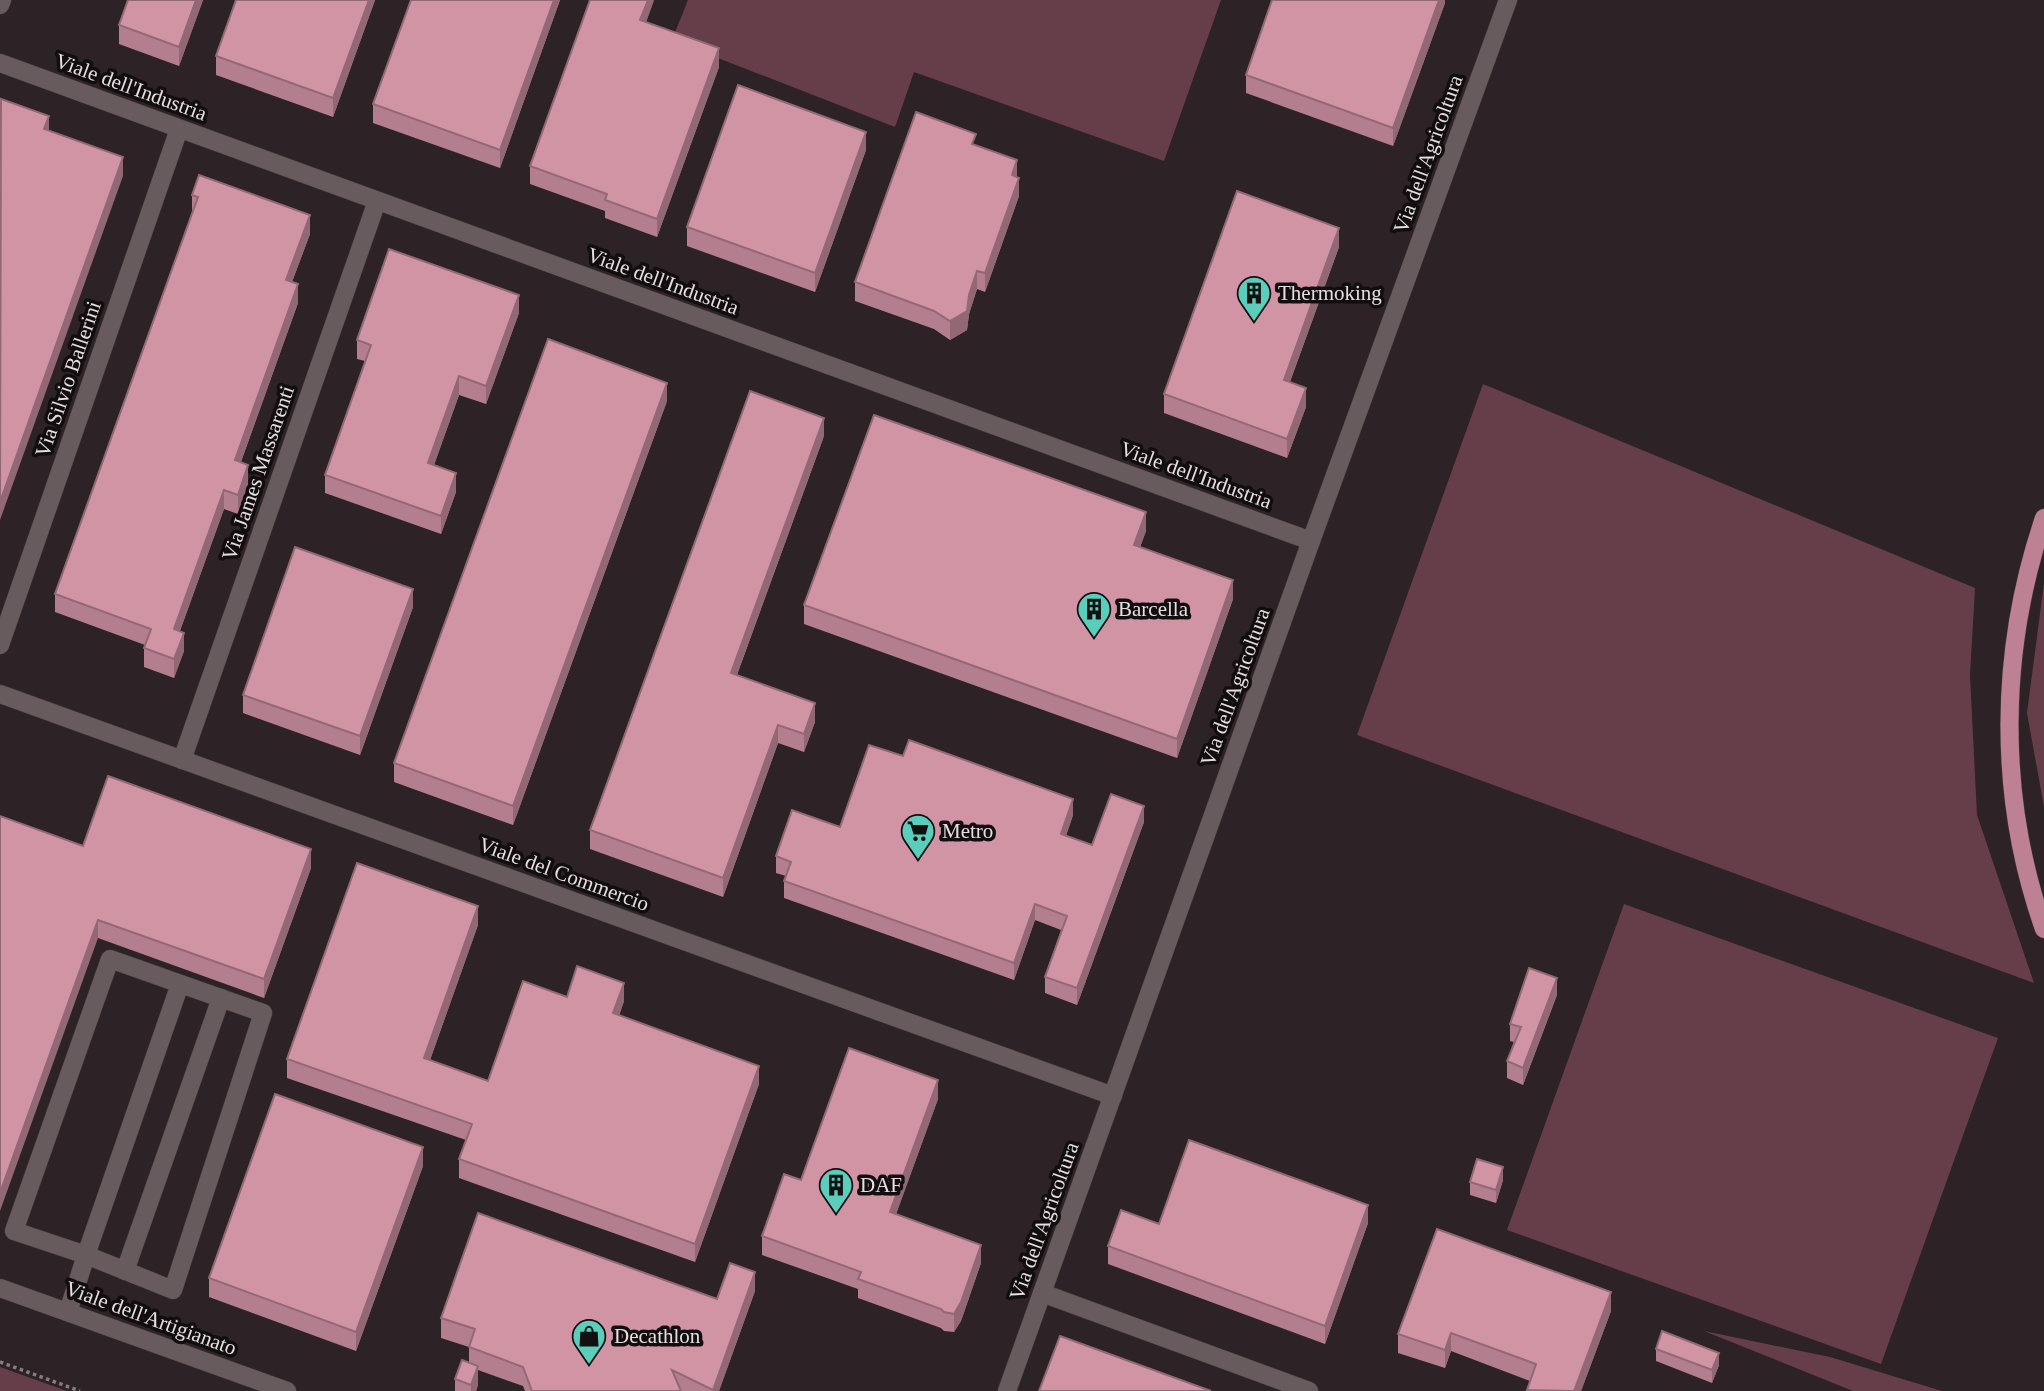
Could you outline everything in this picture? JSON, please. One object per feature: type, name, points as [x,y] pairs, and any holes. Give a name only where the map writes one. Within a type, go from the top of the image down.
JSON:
[{"type":"main road","points":[[2044,518],[2021,603],[2012,658],[2009,707],[2010,757],[2019,836],[2030,886],[2044,929]]},
{"type":"street","name":"Via dell'Agricoltura","points":[[1007,1391],[1508,0]]},
{"type":"street","name":"Viale dell'Industria","points":[[0,64],[1311,541]]},
{"type":"street","name":"Via Silvio Ballerini","points":[[0,645],[179,128]]},
{"type":"street","name":"Via James Massarenti","points":[[182,760],[377,201]]},
{"type":"street","name":"Viale del Commercio","points":[[0,694],[1113,1096]]},
{"type":"street","points":[[110,959],[221,998],[263,1013],[173,1290],[86,1255],[14,1231],[110,959]]},
{"type":"street","points":[[68,1312],[180,984]]},
{"type":"street","points":[[125,1271],[221,998]]},
{"type":"street","name":"Viale dell'Artigianato","points":[[0,1288],[287,1391]]},
{"type":"street","points":[[1042,1293],[1309,1391]]},
{"type":"path","points":[[0,1362],[80,1391]]},
{"type":"shaded area","points":[[688,0],[1221,0],[1164,161],[914,72],[895,127],[672,40]]},
{"type":"shaded area","points":[[1483,384],[1975,588],[1970,675],[1977,815],[2034,983],[1357,735]]},
{"type":"shaded area","points":[[2044,583],[2044,807],[2027,713]]},
{"type":"shaded area","points":[[1624,904],[1998,1038],[1881,1364],[1507,1230]]},
{"type":"shaded area","points":[[1704,1331],[1830,1357],[1942,1391],[1853,1391]]},
{"type":"shaded area","points":[[0,1367],[67,1391],[0,1391]]},
{"type":"building","points":[[128,0],[196,0],[179,47],[119,25]]},
{"type":"building","points":[[236,0],[369,0],[333,98],[216,56]]},
{"type":"building","points":[[411,0],[554,0],[500,150],[373,104]]},
{"type":"building","points":[[590,0],[648,0],[640,20],[719,48],[657,219],[605,200],[607,194],[530,166]]},
{"type":"building","points":[[1272,0],[1439,0],[1393,128],[1246,75]]},
{"type":"building","points":[[738,85],[866,132],[815,273],[687,227]]},
{"type":"building","points":[[1,99],[49,116],[44,129],[123,157],[0,502]]},
{"type":"building","points":[[916,112],[976,134],[972,144],[1017,160],[1012,175],[1019,178],[985,273],[977,271],[967,311],[950,321],[934,311],[855,282]]},
{"type":"building","points":[[199,175],[310,215],[286,280],[298,284],[235,460],[248,465],[238,495],[224,490],[174,629],[184,633],[174,659],[144,648],[151,629],[55,594],[198,197],[192,195]]},
{"type":"building","name":"Thermoking","points":[[1237,191],[1339,228],[1284,380],[1306,388],[1287,439],[1164,394]]},
{"type":"building","points":[[389,249],[519,295],[486,386],[459,376],[428,463],[456,473],[441,516],[325,475],[371,345],[357,340]]},
{"type":"building","points":[[548,339],[667,383],[513,806],[394,763]]},
{"type":"building","points":[[750,391],[824,418],[731,673],[815,703],[804,734],[778,725],[723,878],[590,830]]},
{"type":"building","points":[[874,415],[1146,512],[1134,545],[1233,580],[1177,739],[804,605]]},
{"type":"building","points":[[295,547],[413,589],[360,736],[243,695]]},
{"type":"building","name":"Metro","points":[[909,740],[1073,799],[1061,834],[1092,845],[1111,794],[1144,806],[1077,988],[1045,977],[1067,916],[1035,904],[1014,963],[784,881],[791,862],[776,856],[792,810],[840,827],[869,745],[903,756]]},
{"type":"building","points":[[108,776],[311,849],[264,979],[98,920],[0,1193],[0,816],[83,846]]},
{"type":"building","points":[[357,863],[478,906],[424,1058],[488,1081],[523,981],[567,997],[577,966],[624,983],[613,1013],[759,1066],[695,1244],[459,1159],[472,1124],[287,1059]]},
{"type":"building","points":[[1529,968],[1557,978],[1523,1068],[1507,1061],[1521,1027],[1510,1024]]},
{"type":"building","name":"DAF","points":[[849,1048],[938,1080],[890,1212],[981,1245],[961,1302],[954,1314],[858,1279],[861,1272],[762,1236],[784,1174],[801,1180]]},
{"type":"building","points":[[275,1094],[423,1147],[356,1332],[209,1278]]},
{"type":"building","points":[[1189,1140],[1368,1205],[1325,1326],[1108,1246],[1121,1210],[1159,1224]]},
{"type":"building","points":[[1477,1159],[1503,1167],[1496,1190],[1470,1182]]},
{"type":"building","points":[[478,1213],[717,1299],[730,1263],[755,1272],[713,1390],[672,1370],[681,1391],[532,1391],[523,1367],[469,1347],[475,1329],[441,1318]]},
{"type":"building","points":[[1437,1229],[1611,1292],[1574,1391],[1527,1390],[1536,1364],[1451,1333],[1445,1350],[1398,1334]]},
{"type":"building","points":[[1662,1331],[1719,1353],[1712,1370],[1656,1349]]},
{"type":"building","points":[[1060,1336],[1211,1391],[1039,1391]]},
{"type":"building","points":[[462,1360],[478,1366],[471,1385],[455,1379]]},
{"type":"place","name":"Thermoking","points":[[1254,323]]},
{"type":"place","name":"Barcella","points":[[1094,639]]},
{"type":"place","name":"Metro","points":[[918,861]]},
{"type":"place","name":"DAF","points":[[836,1215]]},
{"type":"place","name":"Decathlon","points":[[589,1366]]}]
